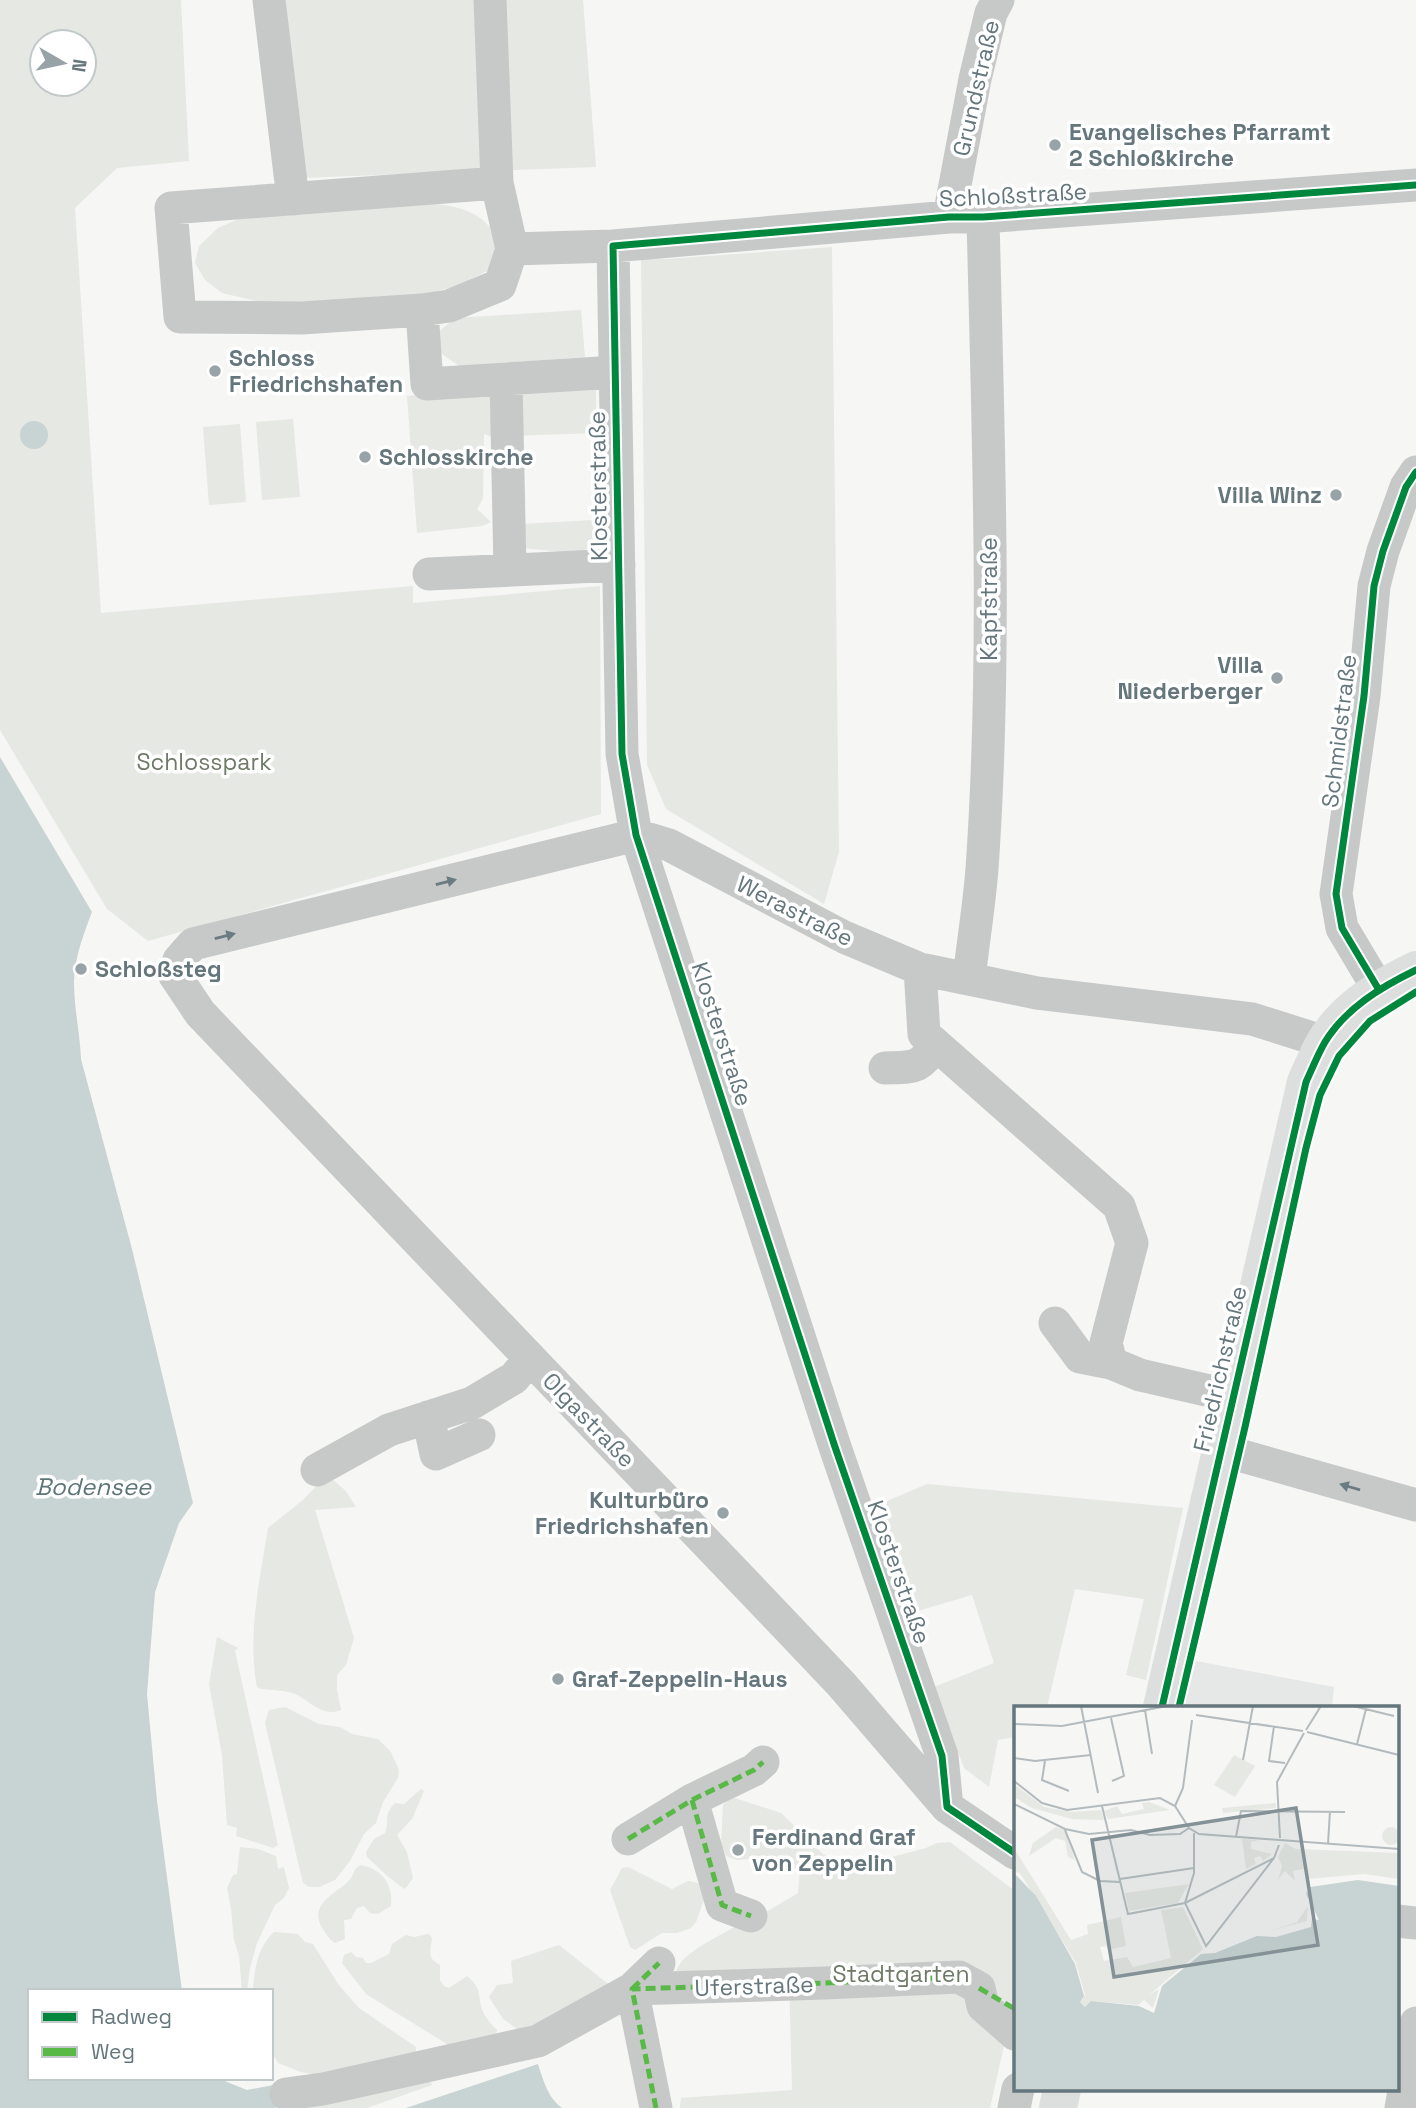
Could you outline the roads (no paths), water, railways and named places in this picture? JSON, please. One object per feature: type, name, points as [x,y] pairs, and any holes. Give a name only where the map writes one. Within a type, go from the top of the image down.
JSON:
[{"type":"main road","points":[[1325,1042],[1348,1015],[1379,990],[1416,970]]},
{"type":"main road","name":"Friedrichstraße","points":[[1162,1706],[1229,1453],[1233,1396],[1259,1321],[1306,1082],[1325,1042]]},
{"type":"main road","points":[[1058,2108],[1062,2090]]},
{"type":"street","points":[[269,0],[292,199]]},
{"type":"street","points":[[490,0],[497,183],[512,249],[500,285],[449,306],[422,310],[302,318],[180,317],[171,208],[497,183]]},
{"type":"street","name":"Grundstraße","points":[[948,217],[975,79],[991,13],[998,0]]},
{"type":"street","name":"Schloßstraße","points":[[512,249],[613,246],[948,217],[983,217],[1416,185]]},
{"type":"street","name":"Kapfstraße","points":[[969,979],[981,872],[988,732],[991,558],[983,217]]},
{"type":"street","name":"Klosterstraße","points":[[613,246],[622,766],[636,835],[835,1447],[942,1755],[947,1807]]},
{"type":"street","points":[[422,310],[427,384],[615,372]]},
{"type":"street","points":[[506,379],[510,570]]},
{"type":"street","name":"Schmidstraße","points":[[1379,990],[1342,928],[1336,894],[1364,696],[1374,586],[1406,487],[1416,472]]},
{"type":"street","points":[[429,574],[619,565]]},
{"type":"street","name":"Werastraße","points":[[636,835],[669,845],[844,937],[920,969],[1037,993],[1252,1019],[1325,1042]]},
{"type":"street","name":"Olgastraße","points":[[636,835],[193,944],[180,960],[174,974],[200,1013],[842,1685],[947,1807],[1014,1852]]},
{"type":"street","points":[[920,969],[924,1034],[1119,1206],[1132,1243],[1106,1343],[1111,1363]]},
{"type":"street","points":[[885,1068],[915,1067],[926,1059],[936,1044]]},
{"type":"street","points":[[1055,1323],[1080,1357],[1111,1363],[1140,1375],[1233,1396]]},
{"type":"street","points":[[317,1470],[389,1430],[472,1403],[514,1378],[530,1358]]},
{"type":"street","points":[[428,1417],[436,1454],[479,1435]]},
{"type":"street","points":[[1229,1453],[1416,1505]]},
{"type":"street","points":[[628,1839],[692,1800],[754,1770],[763,1762]]},
{"type":"street","points":[[692,1800],[722,1905],[751,1916]]},
{"type":"street","points":[[1398,1921],[1416,1923]]},
{"type":"street","points":[[286,2094],[538,2041],[632,1990],[659,1963]]},
{"type":"street","name":"Uferstraße","points":[[632,1990],[960,1977],[979,1987],[983,2006],[1014,2033]]},
{"type":"street","points":[[632,1990],[656,2108]]},
{"type":"street","points":[[1401,2108],[1416,2023]]},
{"type":"street","points":[[1014,2108],[1018,2090]]},
{"type":"water","points":[[34,421],[44,425],[48,435],[44,445],[34,449],[24,445],[20,435],[24,425]]},
{"type":"water","name":"Bodensee","points":[[0,757],[92,912],[74,973],[81,1059],[132,1249],[193,1503],[179,1523],[155,1592],[147,1694],[157,1801],[182,1989],[28,1989],[28,2080],[222,2080],[247,2090],[273,2085],[278,2106],[0,2108]]},
{"type":"water","points":[[538,2064],[550,2094],[562,2108],[406,2108]]},
{"type":"place","name":"Evangelisches Pfarramt 2 Schloßkirche","points":[[1055,145]]},
{"type":"place","name":"Schloss Friedrichshafen","points":[[215,371]]},
{"type":"place","name":"Schlosskirche","points":[[365,457]]},
{"type":"place","name":"Villa Winz","points":[[1336,495]]},
{"type":"place","name":"Villa Niederberger","points":[[1277,678]]},
{"type":"place","name":"Schloßsteg","points":[[81,969]]},
{"type":"place","name":"Kulturbüro Friedrichshafen","points":[[723,1513]]},
{"type":"place","name":"Graf-Zeppelin-Haus","points":[[558,1679]]},
{"type":"place","name":"Ferdinand Graf von Zeppelin","points":[[738,1850]]},
{"type":"park label","name":"Schlosspark","points":[[204,762]]},
{"type":"park label","name":"Stadtgarten","points":[[901,1974]]}]
